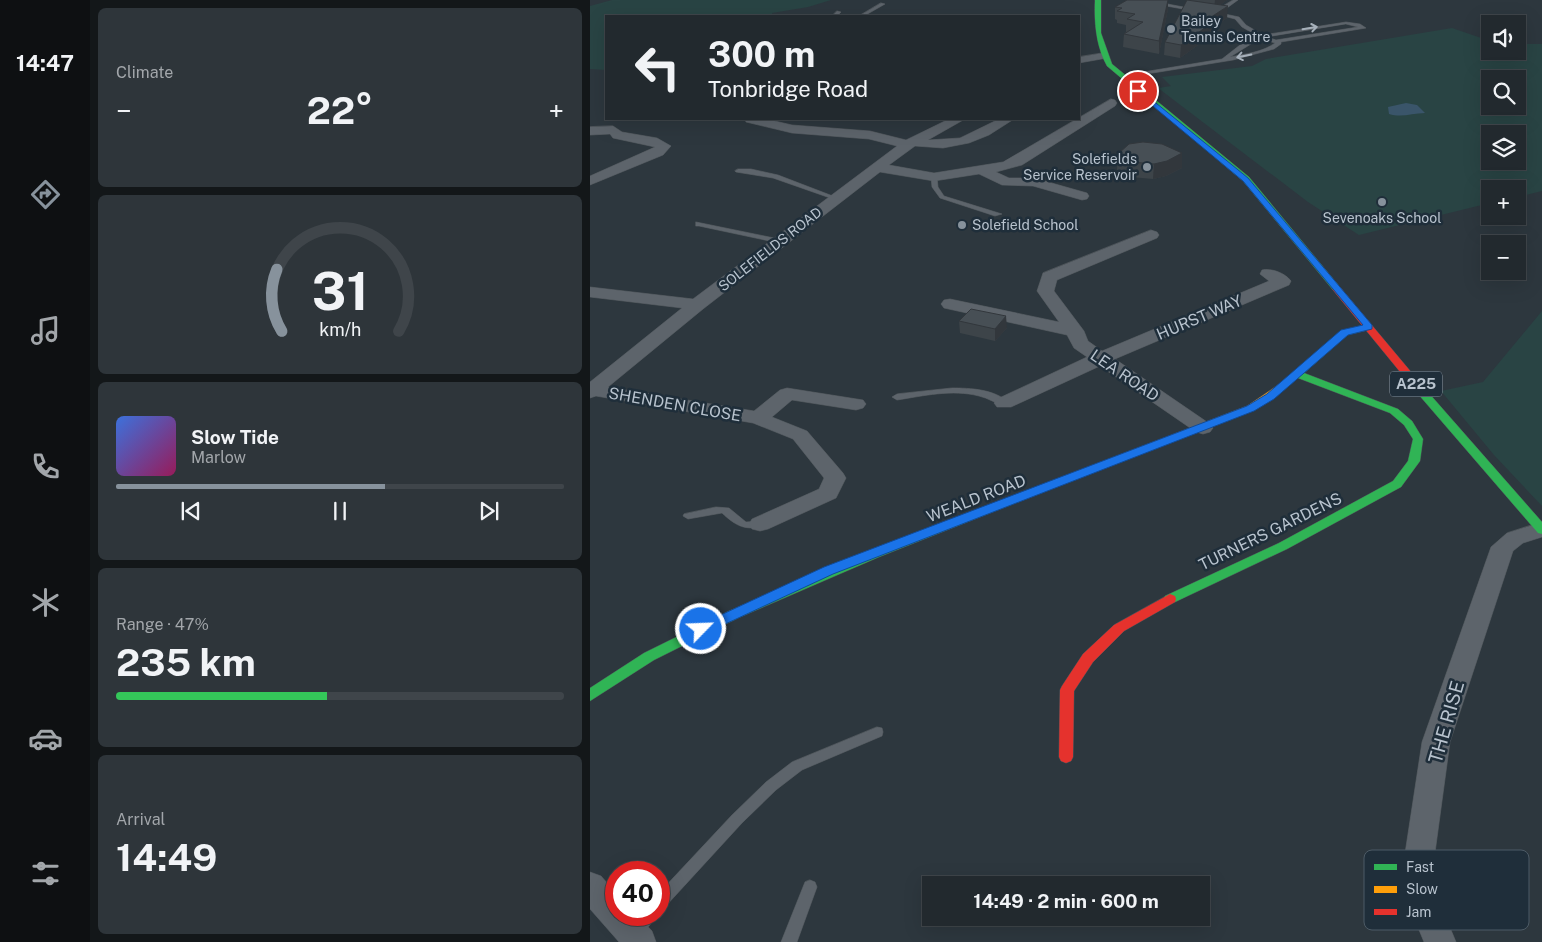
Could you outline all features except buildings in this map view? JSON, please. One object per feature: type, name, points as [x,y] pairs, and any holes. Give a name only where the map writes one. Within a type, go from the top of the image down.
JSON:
[{"type":"main road","name":"A225","points":[[1098,0],[1096,21],[1098,40],[1103,56],[1109,65],[1246,179],[1462,440],[1542,529]]},
{"type":"main road","name":"WEALD ROAD","points":[[590,696],[606,683],[666,645],[829,570],[1251,408],[1298,374],[1344,332],[1369,327]]},
{"type":"main road","name":"TURNERS GARDENS","points":[[1066,757],[1067,690],[1088,658],[1119,628],[1181,592],[1283,546],[1397,484],[1414,462],[1418,439],[1408,423],[1394,411],[1298,374]]},
{"type":"street","points":[[1080,60],[1103,56]]},
{"type":"street","points":[[878,167],[934,176],[983,170],[1016,162],[1111,104]]},
{"type":"street","points":[[755,120],[792,130],[870,135],[910,144],[969,141],[1006,120]]},
{"type":"street","name":"SOLEFIELDS ROAD","points":[[591,391],[697,305],[835,198],[910,144],[957,120]]},
{"type":"street","points":[[590,131],[613,130],[618,135],[652,141],[664,146],[658,152],[590,181]]},
{"type":"street","points":[[983,170],[1007,182],[1034,182],[1082,196]]},
{"type":"street","name":"LEA ROAD","points":[[1151,235],[1134,240],[1049,276],[1045,291],[1075,331],[1080,344],[1203,428]]},
{"type":"street","name":"HURST WAY","points":[[1004,403],[1281,279]]},
{"type":"street","points":[[590,292],[697,305]]},
{"type":"street","points":[[950,304],[1075,331]]},
{"type":"street","name":"SHENDEN CLOSE","points":[[591,391],[758,418],[800,435],[834,478],[828,493],[760,524]]},
{"type":"street","name":"SHENDEN CLOSE","points":[[758,418],[787,394],[856,404]]},
{"type":"street","name":"THE RISE","points":[[1420,850],[1436,742],[1503,547],[1515,538],[1542,529]]},
{"type":"street","points":[[590,886],[605,900]]},
{"type":"street","name":"THE RISE","points":[[1435,930],[1440,942]]},
{"type":"lane","points":[[1148,3],[1173,0]]},
{"type":"lane","points":[[1217,13],[1236,0]]},
{"type":"lane","points":[[1156,3],[1198,11]]},
{"type":"lane","points":[[863,15],[883,4]]},
{"type":"lane","points":[[835,15],[839,12]]},
{"type":"lane","points":[[1207,12],[1237,18],[1244,26],[1264,38],[1277,41],[1363,28],[1353,23],[1342,23],[1264,38],[1238,49],[1224,60]]},
{"type":"lane","points":[[1122,76],[1270,51],[1279,46],[1277,41]]},
{"type":"lane","points":[[738,171],[776,176],[835,198]]},
{"type":"lane","points":[[934,176],[935,187],[942,197],[998,214]]},
{"type":"lane","points":[[700,224],[779,241]]},
{"type":"lane","points":[[897,397],[962,389],[986,393],[1004,403]]},
{"type":"lane","points":[[688,516],[725,510],[738,524],[744,526],[760,524]]},
{"type":"lane","points":[[670,891],[771,786],[797,766],[877,732]]},
{"type":"lane","points":[[789,942],[810,887]]},
{"type":"green space","points":[[612,0],[831,0],[808,7],[772,13],[773,15],[605,15],[605,70],[590,69],[590,6]]},
{"type":"green space","points":[[1452,28],[1481,38],[1481,60],[1526,60],[1526,44],[1542,44],[1542,191],[1526,195],[1526,180],[1481,180],[1481,205],[1359,235],[1308,202],[1158,88],[1171,86],[1162,77],[1252,66],[1266,59]]},
{"type":"green space","points":[[1542,311],[1542,506],[1494,455],[1441,391],[1483,382]]},
{"type":"water","points":[[1406,103],[1417,105],[1425,113],[1389,114],[1388,107]]},
{"type":"traffic: fast","points":[[1098,0],[1097,17],[1099,33],[1102,49],[1109,65],[1246,179],[1336,288]]},
{"type":"traffic: fast","points":[[1287,382],[1344,333],[1369,327]]},
{"type":"traffic: fast","points":[[1170,599],[1283,546],[1397,484],[1414,461],[1418,439],[1408,423],[1394,411],[1298,374]]},
{"type":"traffic: fast","points":[[1423,393],[1542,530]]},
{"type":"traffic: fast","points":[[590,696],[649,656],[733,615],[875,554],[1077,475]]},
{"type":"traffic: slow","points":[[1077,475],[1251,408],[1287,382]]},
{"type":"traffic: jam","points":[[1336,288],[1423,393]]},
{"type":"traffic: jam","points":[[1066,757],[1067,690],[1088,658],[1119,628],[1170,599]]},
{"type":"place","name":"Bailey Tennis Centre","points":[[1171,29]]},
{"type":"place","name":"Solefields Service Reservoir","points":[[1147,167]]},
{"type":"place","name":"Sevenoaks School","points":[[1382,202]]},
{"type":"place","name":"Solefield School","points":[[962,225]]},
{"type":"route","points":[[701,629],[829,570],[1097,469],[1251,408],[1298,374],[1344,332],[1369,327],[1246,179],[1138,91]]}]
